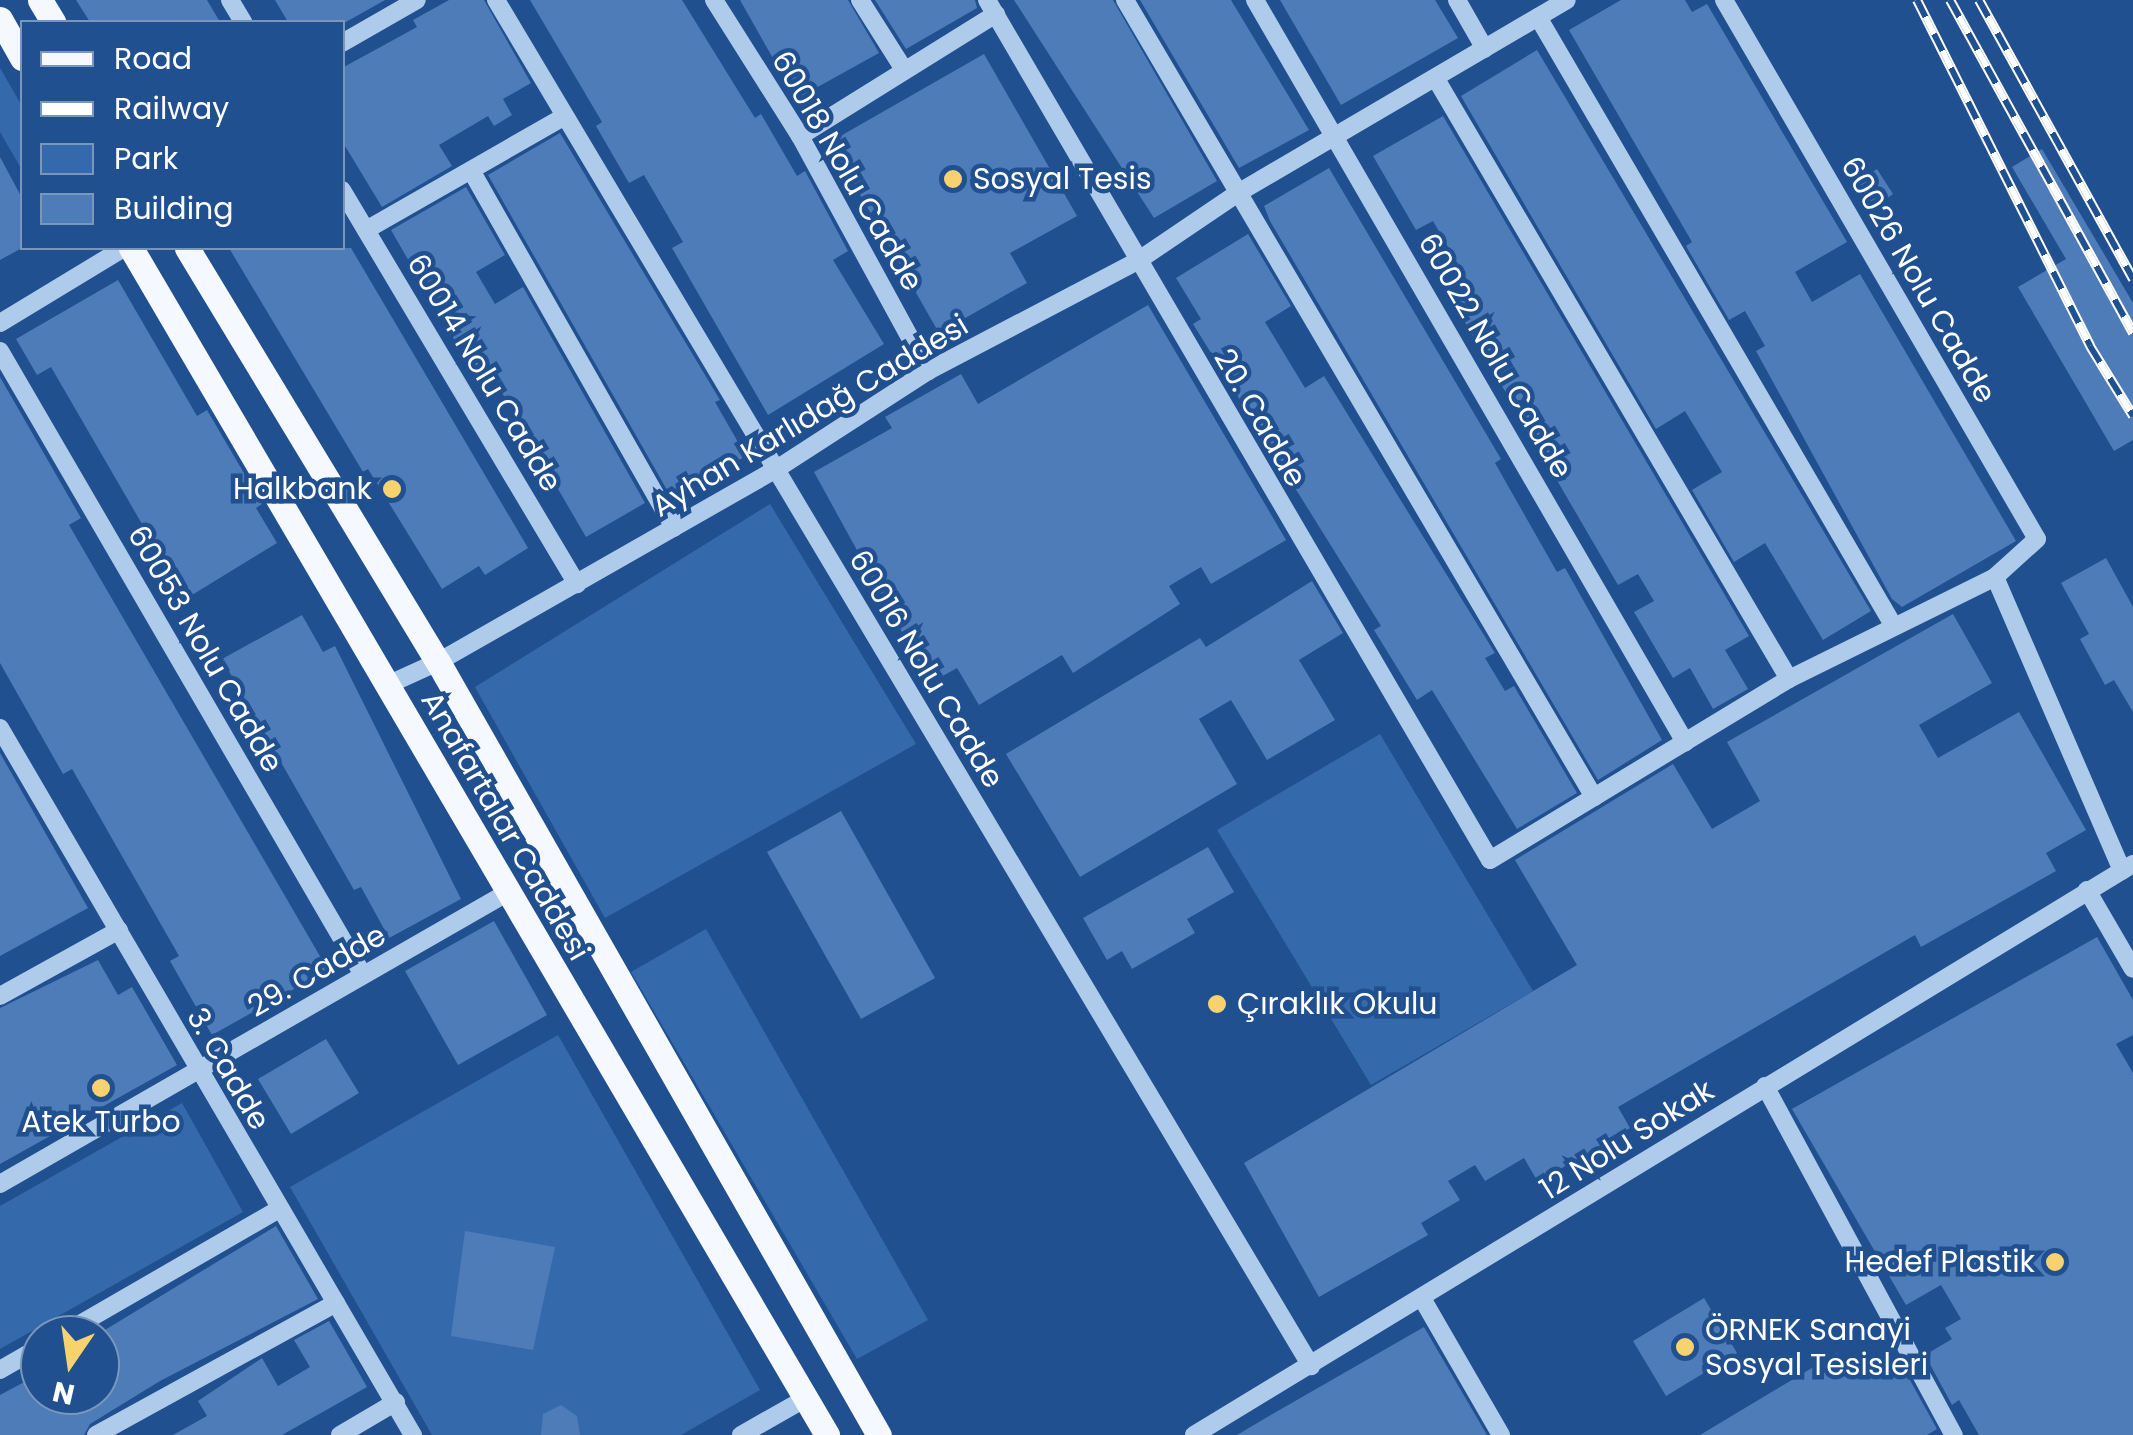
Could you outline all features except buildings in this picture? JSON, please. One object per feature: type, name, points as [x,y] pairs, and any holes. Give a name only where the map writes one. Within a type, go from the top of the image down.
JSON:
[{"type":"main road","points":[[0,19],[20,54]]},
{"type":"main road","name":"Anafartalar Caddesi","points":[[133,250],[505,894],[827,1435]]},
{"type":"main road","name":"Anafartalar Caddesi","points":[[187,250],[438,662],[879,1435]]},
{"type":"main road","points":[[806,1398],[847,1378]]},
{"type":"street","points":[[375,0],[385,18]]},
{"type":"street","points":[[345,40],[417,0]]},
{"type":"street","name":"60016 Nolu Cadde","points":[[496,0],[1311,1366]]},
{"type":"street","name":"60018 Nolu Cadde","points":[[714,0],[800,136],[928,371]]},
{"type":"street","points":[[860,0],[903,68]]},
{"type":"street","points":[[1125,0],[1594,798],[1789,679],[1892,624],[1995,577],[2127,868]]},
{"type":"street","name":"60022 Nolu Cadde","points":[[1255,0],[1685,742]]},
{"type":"street","points":[[1457,0],[1484,49]]},
{"type":"street","name":"Ayhan Karlıdağ Caddesi","points":[[385,686],[438,662],[578,584],[774,470],[928,371],[1139,260],[1238,193],[1338,139],[1567,0]]},
{"type":"street","name":"60026 Nolu Cadde","points":[[1724,0],[2037,538],[1995,577]]},
{"type":"street","points":[[800,136],[992,7]]},
{"type":"street","name":"20. Cadde","points":[[992,7],[1490,860],[1594,798]]},
{"type":"street","points":[[1538,18],[1892,624]]},
{"type":"street","points":[[1436,79],[1789,679]]},
{"type":"street","points":[[366,230],[565,116]]},
{"type":"street","points":[[472,172],[674,528]]},
{"type":"street","name":"60014 Nolu Cadde","points":[[345,195],[578,584]]},
{"type":"street","points":[[0,323],[121,250]]},
{"type":"street","name":"60053 Nolu Cadde","points":[[0,351],[363,975]]},
{"type":"street","name":"3. Cadde","points":[[0,728],[119,930],[197,1073],[413,1435]]},
{"type":"street","name":"12 Nolu Sokak","points":[[1194,1435],[1423,1300],[1765,1086],[2127,868]]},
{"type":"street","points":[[2088,890],[2133,970]]},
{"type":"street","name":"29. Cadde","points":[[0,1184],[505,894]]},
{"type":"street","points":[[0,996],[119,930]]},
{"type":"street","points":[[1765,1086],[1954,1435]]},
{"type":"street","points":[[95,1315],[279,1209]]},
{"type":"street","points":[[1423,1300],[1501,1435]]},
{"type":"street","points":[[96,1435],[336,1303]]},
{"type":"street","points":[[741,1435],[806,1398]]},
{"type":"street","points":[[340,1435],[396,1402]]},
{"type":"green space","points":[[0,68],[20,103],[20,167],[0,132]]},
{"type":"green space","points":[[770,504],[916,744],[605,918],[475,687]]},
{"type":"green space","points":[[1380,734],[1533,991],[1371,1085],[1217,830]]},
{"type":"green space","points":[[706,929],[928,1320],[857,1359],[631,972]]},
{"type":"green space","points":[[558,1035],[760,1390],[681,1435],[432,1435],[290,1187]]},
{"type":"green space","points":[[182,1103],[243,1212],[60,1315],[20,1315],[20,1338],[0,1349],[0,1206]]},
{"type":"railway","points":[[1917,0],[2090,346],[2133,416]]},
{"type":"railway","points":[[1950,0],[2133,333]]},
{"type":"railway","points":[[1979,0],[2133,279]]},
{"type":"place","name":"Sosyal Tesis","points":[[953,179]]},
{"type":"place","name":"Halkbank","points":[[392,489]]},
{"type":"place","name":"Çıraklık Okulu","points":[[1217,1004]]},
{"type":"place","name":"Atek Turbo","points":[[101,1088]]},
{"type":"place","name":"Hedef Plastik","points":[[2055,1262]]},
{"type":"place","name":"ÖRNEK Sanayi Sosyal Tesisleri","points":[[1685,1347]]}]
